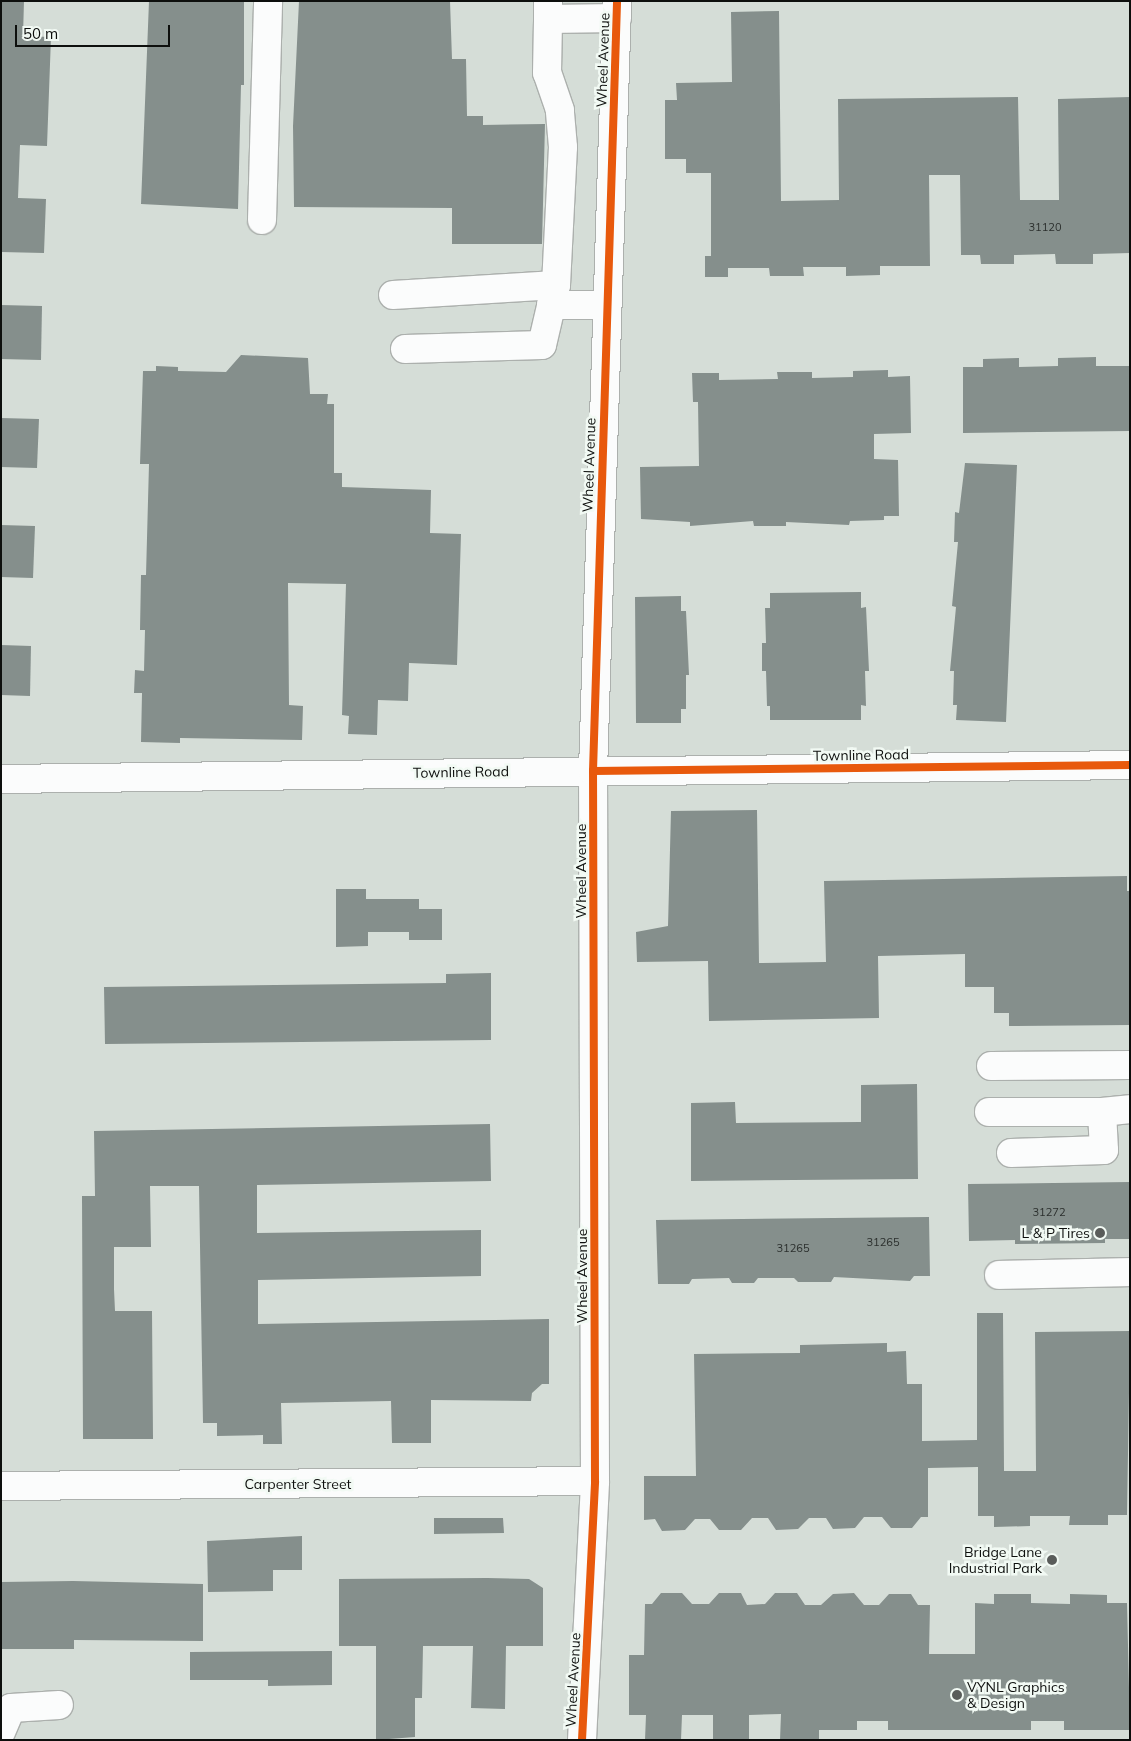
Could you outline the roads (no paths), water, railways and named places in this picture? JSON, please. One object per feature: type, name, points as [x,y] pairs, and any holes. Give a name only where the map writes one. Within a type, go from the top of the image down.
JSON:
[{"type":"street","points":[[262,220],[268,1]]},
{"type":"street","points":[[405,349],[542,345],[553,295],[563,147],[560,110],[547,73],[548,10],[617,10]]},
{"type":"street","name":"Wheel Avenue","points":[[582,1740],[595,1481],[593,771],[617,10]]},
{"type":"street","points":[[393,295],[553,295],[607,305]]},
{"type":"street","name":"Townline Road","points":[[1,779],[1130,765]]},
{"type":"street","points":[[991,1066],[1130,1065]]},
{"type":"street","points":[[989,1112],[1102,1112],[1130,1109]]},
{"type":"street","points":[[1011,1153],[1104,1150],[1102,1112]]},
{"type":"street","points":[[998,1275],[1130,1272]]},
{"type":"street","name":"Carpenter Street","points":[[1,1486],[595,1481]]},
{"type":"street","points":[[1,1732],[10,1708],[59,1706]]},
{"type":"place","name":"L & P Tires","points":[[1100,1233]]},
{"type":"place","name":"Bridge Lane Industrial Park","points":[[1052,1560]]},
{"type":"place","name":"VYNL Graphics & Design","points":[[957,1695]]}]
